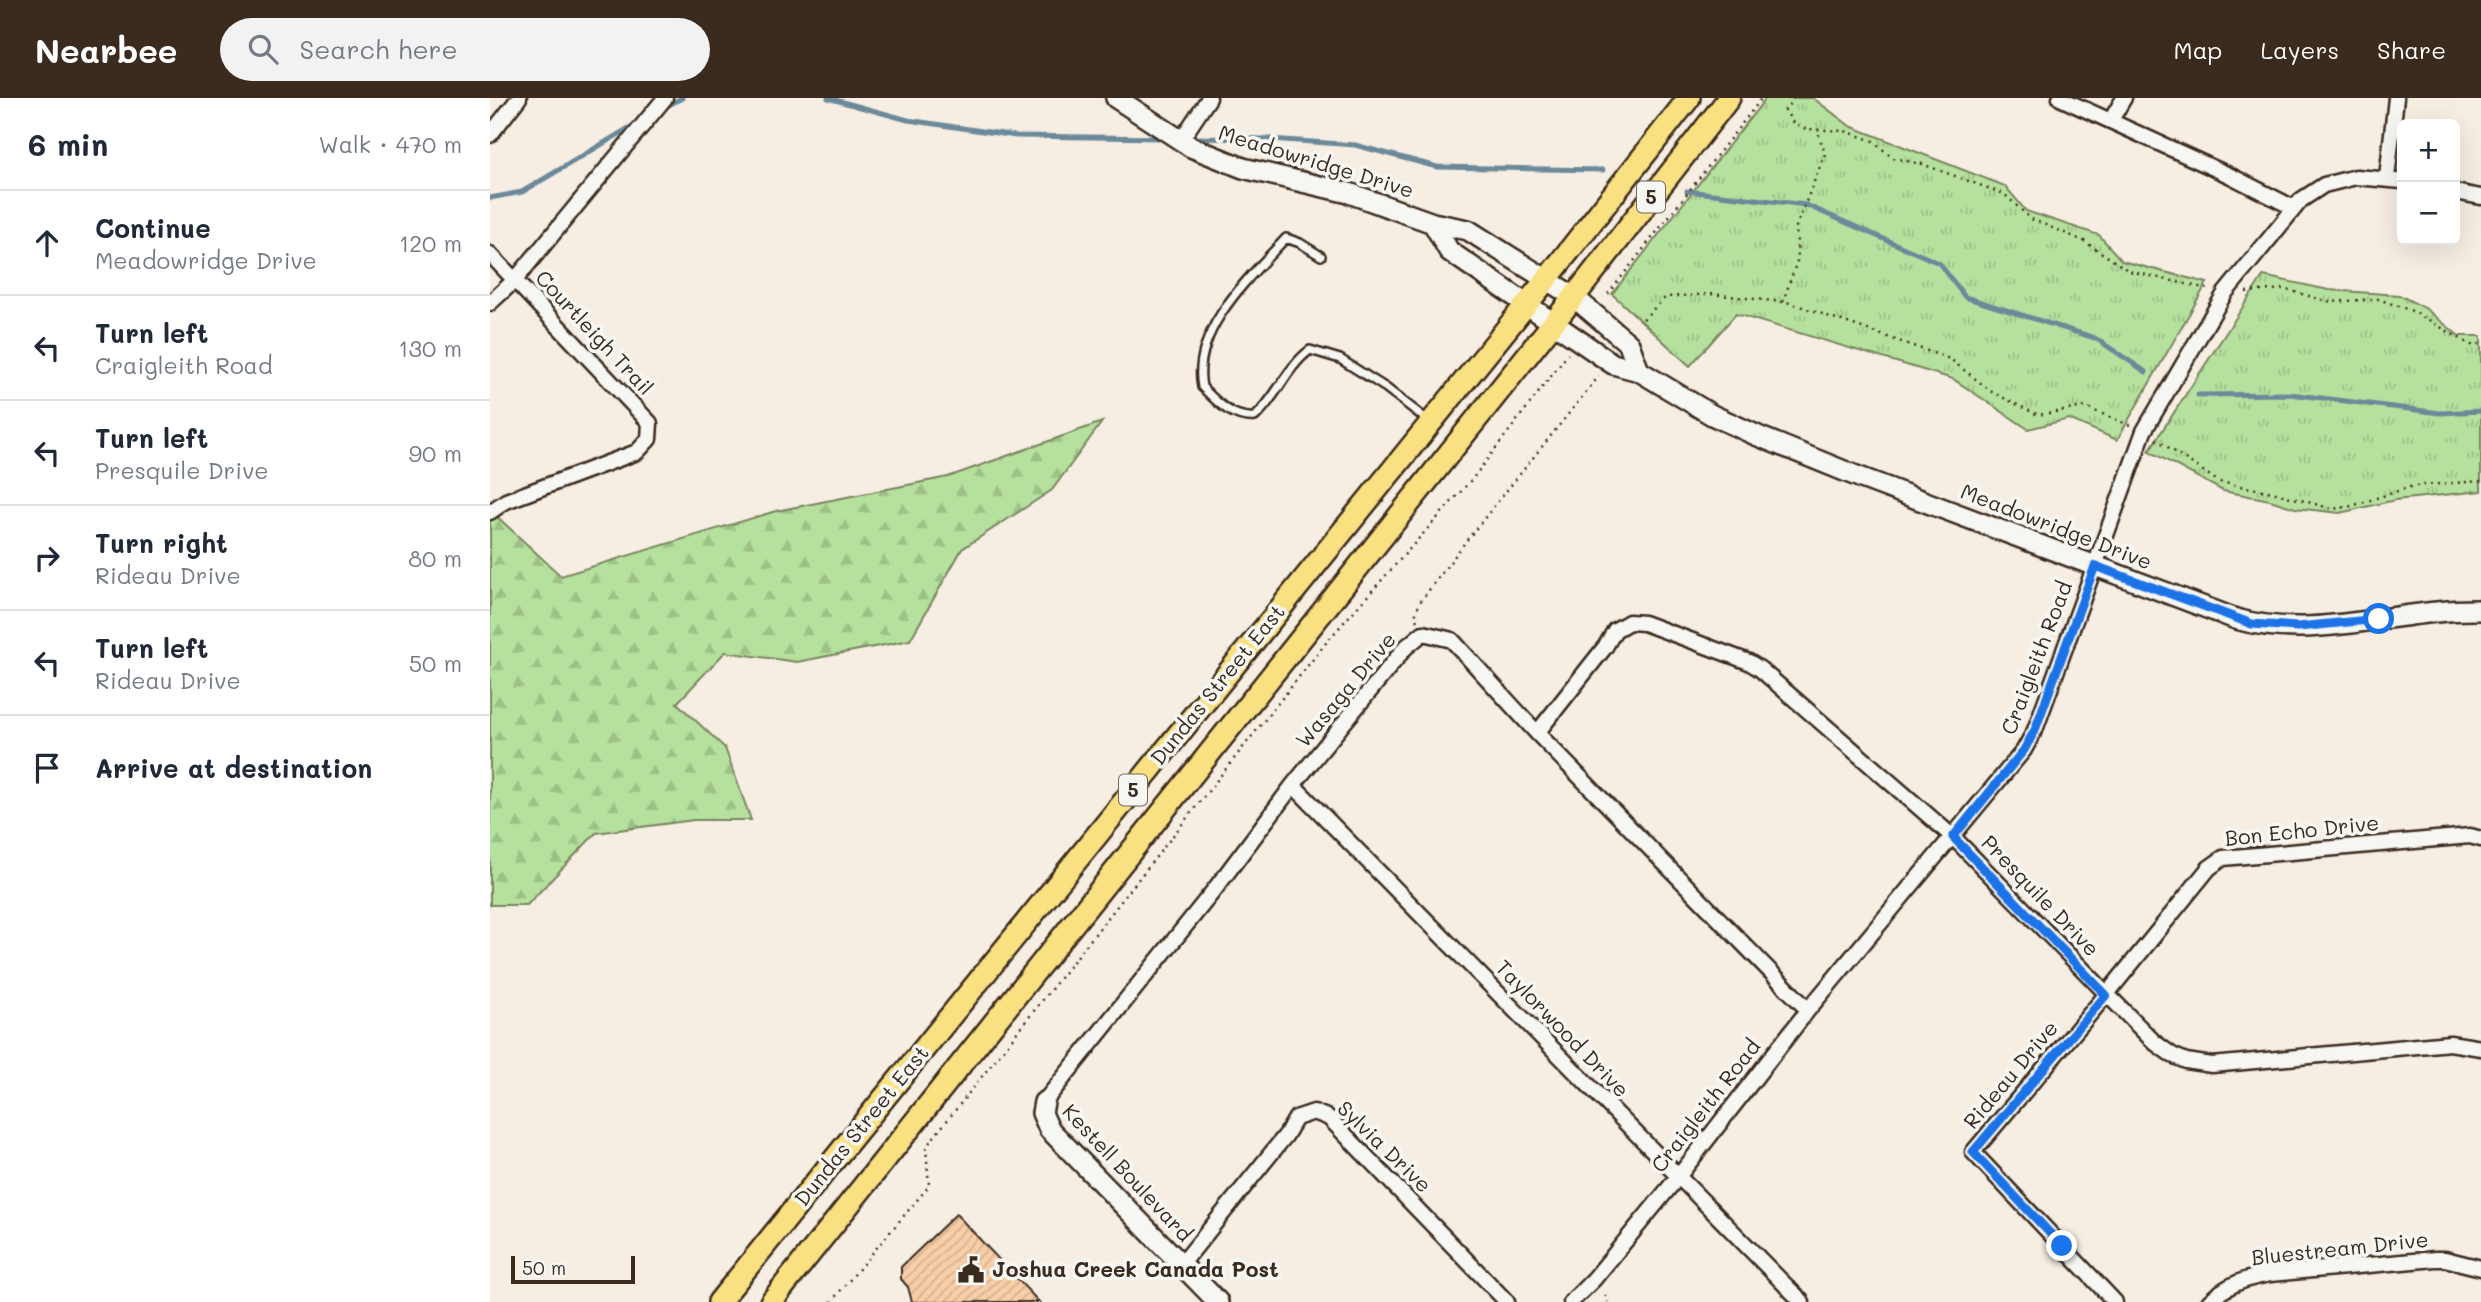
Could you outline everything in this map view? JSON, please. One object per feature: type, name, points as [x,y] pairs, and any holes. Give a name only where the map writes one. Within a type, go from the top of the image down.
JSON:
[{"type":"main road","name":"Dundas Street East","points":[[719,1302],[1528,303],[1689,98]]},
{"type":"main road","name":"Dundas Street East","points":[[771,1302],[1574,297],[1729,98]]},
{"type":"street","points":[[490,135],[519,98]]},
{"type":"street","points":[[490,303],[515,280],[664,98]]},
{"type":"street","name":"Meadowridge Drive","points":[[1116,98],[1191,147],[1243,168],[1349,193],[1433,223],[1468,230],[1574,297],[1629,344],[1639,371]]},
{"type":"street","points":[[1181,140],[1209,98]]},
{"type":"street","points":[[2060,98],[2231,176],[2294,208]]},
{"type":"street","points":[[2111,120],[2124,98]]},
{"type":"street","points":[[2387,178],[2396,98]]},
{"type":"street","name":"Craigleith Road","points":[[1571,1302],[1594,1279],[1678,1177],[1808,1010],[2024,750],[2035,730],[2144,431],[2225,293],[2301,200],[2324,185],[2356,177],[2397,180]]},
{"type":"street","points":[[2460,193],[2481,197]]},
{"type":"street","name":"Meadowridge Drive","points":[[1433,223],[1449,251],[1613,364],[1639,371],[1712,415],[1860,477],[2236,619],[2266,626],[2298,627],[2481,610]]},
{"type":"street","name":"Courtleigh Trail","points":[[490,254],[650,423],[649,439],[637,452],[506,501],[490,512]]},
{"type":"street","name":"Presquile Drive","points":[[1537,733],[1605,647],[1615,630],[1625,624],[1639,621],[1755,665],[1953,837],[2106,995],[2154,1042],[2172,1055],[2194,1063],[2212,1065],[2450,1043],[2481,1048]]},
{"type":"street","name":"Wasaga Drive","points":[[1044,1102],[1215,889],[1293,785],[1405,648],[1423,633],[1452,640],[1537,733],[1808,1010]]},
{"type":"street","name":"Taylorwood Drive","points":[[1293,785],[1802,1302]]},
{"type":"street","name":"Bon Echo Drive","points":[[2106,995],[2209,868],[2223,858],[2470,836],[2481,839]]},
{"type":"street","name":"Rideau Drive","points":[[2106,995],[1973,1152],[2115,1302]]},
{"type":"street","name":"Kestell Boulevard","points":[[1044,1102],[1042,1113],[1049,1129],[1218,1302]]},
{"type":"street","name":"Sylvia Drive","points":[[1181,1265],[1286,1135],[1296,1118],[1314,1112],[1329,1118],[1507,1302]]},
{"type":"street","name":"Bluestream Drive","points":[[2209,1302],[2231,1285],[2248,1278],[2270,1275],[2435,1259],[2481,1268]]},
{"type":"lane","points":[[1321,256],[1286,238],[1251,276],[1218,319],[1204,344],[1200,363],[1202,387],[1220,405],[1237,416],[1255,417],[1296,360],[1310,350],[1340,359],[1386,388],[1431,422]]},
{"type":"path","points":[[1608,294],[1762,98]]},
{"type":"path","points":[[1794,98],[1785,110],[1793,123],[1806,129],[1845,131],[1873,141],[1893,158],[1922,164],[2004,194],[2031,219],[2084,241],[2130,271],[2225,293],[2284,289],[2330,302],[2378,299],[2414,312],[2471,345],[2481,344]]},
{"type":"path","points":[[1783,302],[1798,258],[1796,227],[1825,154],[1816,130]]},
{"type":"path","points":[[1643,319],[1666,298],[1711,294],[1791,303],[1950,359],[1992,392],[2038,415],[2085,407],[2144,431],[2219,482],[2272,492],[2333,509],[2352,506],[2413,485],[2481,481]]},
{"type":"path","points":[[831,1302],[929,1186],[926,1147],[943,1125],[1329,639],[1473,478],[1569,354]]},
{"type":"path","points":[[1423,633],[1415,616],[1420,602],[1474,530],[1602,372]]},
{"type":"path","points":[[1605,1295],[1608,1302]]},
{"type":"green space","points":[[1766,98],[1813,98],[1850,126],[2005,186],[2026,211],[2099,235],[2122,261],[2207,283],[2117,440],[2069,419],[2028,429],[1953,379],[1736,314],[1690,366],[1612,294]]},
{"type":"green space","points":[[2263,276],[2329,290],[2399,295],[2425,308],[2459,336],[2481,336],[2481,491],[2395,500],[2340,513],[2295,508],[2223,491],[2149,451]]},
{"type":"green space","points":[[1102,422],[1052,490],[962,549],[910,640],[797,662],[725,652],[677,703],[725,748],[751,820],[694,820],[596,833],[527,905],[490,905],[490,510],[561,576],[776,511],[948,477]]},
{"type":"building","points":[[956,1214],[1039,1302],[912,1302],[908,1287],[901,1279],[901,1267]]},
{"type":"waterway","points":[[665,107],[682,98]]},
{"type":"waterway","points":[[828,98],[908,120],[1016,136],[1163,138]]},
{"type":"waterway","points":[[490,198],[522,192],[639,122]]},
{"type":"waterway","points":[[1190,138],[1270,139],[1355,145],[1437,167],[1603,170]]},
{"type":"waterway","points":[[1687,191],[1806,205],[1939,263],[1965,297],[2095,338],[2146,372]]},
{"type":"waterway","points":[[2198,395],[2290,394],[2440,413],[2481,411]]},
{"type":"place","name":"Joshua Creek Canada Post","points":[[971,1270]]},
{"type":"route","points":[[2062,1246],[1973,1152],[2106,995],[1953,837],[2024,750],[2035,730],[2095,566],[2252,624],[2298,627],[2379,619]]}]
